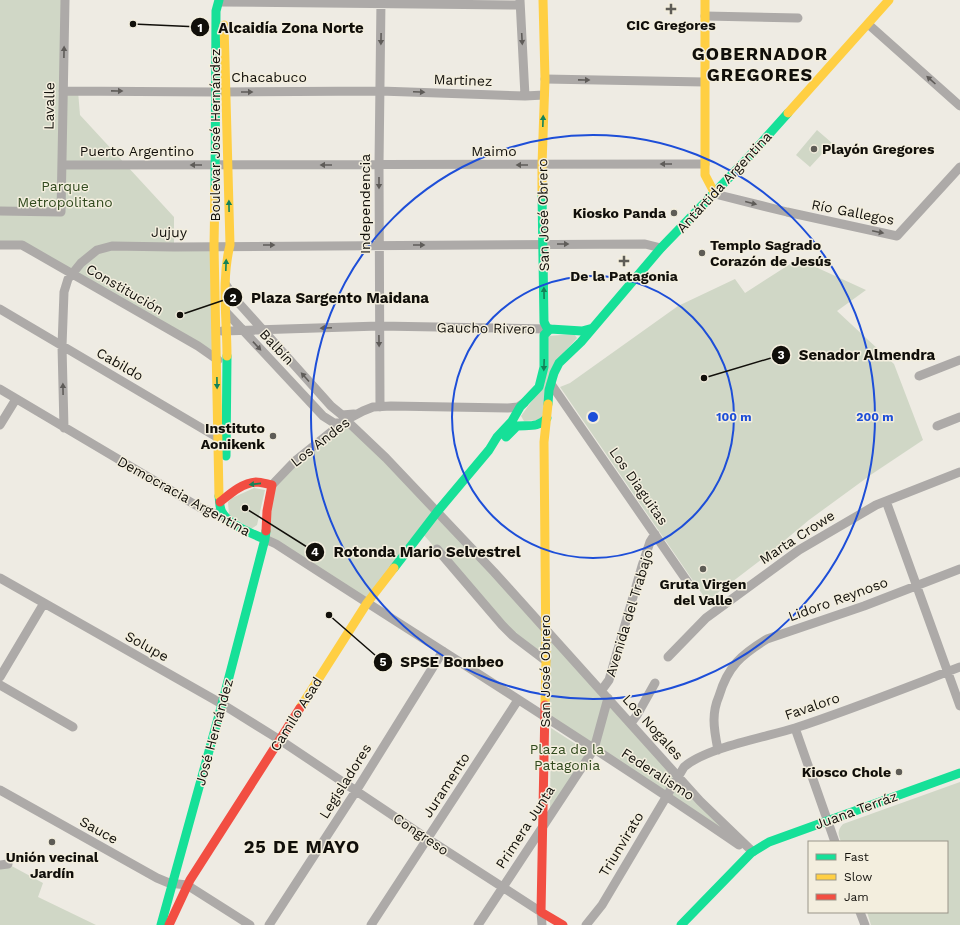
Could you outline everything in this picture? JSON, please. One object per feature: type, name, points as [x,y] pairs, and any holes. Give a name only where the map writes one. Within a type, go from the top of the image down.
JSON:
[{"type":"street","name":"Lavalle","points":[[0,211],[61,212],[64,0]]},
{"type":"street","name":"San José Obrero","points":[[543,0],[545,79],[542,165],[544,322],[547,328],[550,329]]},
{"type":"street","points":[[705,0],[705,175],[714,192]]},
{"type":"street","name":"Antártida Argentina","points":[[560,363],[581,342],[661,248],[746,160],[889,0]]},
{"type":"street","points":[[219,1],[520,2],[525,96]]},
{"type":"street","name":"Boulevar José Hernández","points":[[219,1],[224,10],[230,245],[226,256],[226,482],[230,489],[238,489]]},
{"type":"street","name":"Boulevar José Hernández","points":[[219,1],[216,12],[214,246],[218,491],[220,510],[224,517]]},
{"type":"street","name":"Independencia","points":[[380,407],[379,165],[381,2]]},
{"type":"street","points":[[705,16],[798,18]]},
{"type":"street","points":[[868,24],[960,106]]},
{"type":"street","points":[[545,79],[704,82]]},
{"type":"street","name":"Chacabuco","points":[[63,91],[380,91]]},
{"type":"street","name":"Martinez","points":[[380,91],[525,96],[544,95]]},
{"type":"street","name":"Maimo","points":[[379,165],[705,164]]},
{"type":"street","name":"Puerto Argentino","points":[[62,165],[379,165]]},
{"type":"street","name":"Río Gallegos","points":[[714,192],[719,195],[787,212],[897,236],[960,167]]},
{"type":"street","name":"Jujuy","points":[[71,274],[92,253],[112,246],[645,244],[661,248]]},
{"type":"street","points":[[0,245],[22,245],[71,274],[64,292],[62,346],[64,428]]},
{"type":"street","name":"Constitución","points":[[71,274],[198,346],[226,365]]},
{"type":"street","name":"Balbín","points":[[226,285],[236,300],[331,406]]},
{"type":"street","name":"Balbín","points":[[216,295],[219,304],[323,416],[330,422],[340,424]]},
{"type":"street","name":"Cabildo","points":[[0,309],[226,443]]},
{"type":"street","name":"Gaucho Rivero","points":[[227,330],[243,331],[379,326],[550,329],[578,331],[586,331],[593,328]]},
{"type":"street","points":[[331,406],[340,424],[386,458],[437,512],[489,450],[497,437],[541,382],[544,367],[544,335],[550,329]]},
{"type":"street","points":[[216,343],[220,333],[227,330]]},
{"type":"street","points":[[578,331],[582,336],[581,342]]},
{"type":"street","points":[[919,376],[960,360]]},
{"type":"street","name":"San José Obrero","points":[[542,925],[541,912],[546,717],[544,442],[551,384],[554,373],[560,363]]},
{"type":"street","name":"Los Diaguitas","points":[[551,384],[689,584]]},
{"type":"street","name":"Democracia Argentina","points":[[0,389],[199,507],[224,517],[256,535],[276,544],[367,603]]},
{"type":"street","points":[[0,425],[16,399]]},
{"type":"street","name":"Los Andes","points":[[272,485],[295,461],[340,424],[359,413],[373,408],[391,406],[508,408],[524,403]]},
{"type":"street","points":[[489,450],[501,442],[515,428],[540,424],[555,405],[565,405]]},
{"type":"street","points":[[331,406],[342,415],[359,413]]},
{"type":"street","points":[[508,408],[512,410],[527,426],[540,429],[544,442]]},
{"type":"street","points":[[323,416],[327,428],[325,437]]},
{"type":"street","points":[[937,426],[960,417]]},
{"type":"street","name":"Marta Crowe","points":[[668,657],[706,618],[799,550],[869,509],[960,472]]},
{"type":"street","points":[[199,507],[206,507],[220,502],[238,489],[250,483],[258,482],[272,485],[267,511],[265,539]]},
{"type":"street","points":[[886,501],[960,706]]},
{"type":"street","name":"Camilo Asad","points":[[169,925],[187,885],[367,603],[437,512]]},
{"type":"street","name":"Los Nogales","points":[[437,512],[631,723],[700,801],[752,852]]},
{"type":"street","name":"Avenida del Trabajo","points":[[601,691],[609,680],[642,566],[648,548],[655,534]]},
{"type":"street","name":"José Hernández","points":[[161,925],[222,704],[265,539]]},
{"type":"street","points":[[437,549],[502,625],[546,661]]},
{"type":"street","name":"Lidoro Reynoso","points":[[718,750],[714,720],[716,704],[725,678],[732,666],[755,646],[767,639],[864,606],[960,569]]},
{"type":"street","name":"Solupe","points":[[0,578],[222,704],[280,740]]},
{"type":"street","points":[[0,677],[44,603]]},
{"type":"street","name":"Federalismo","points":[[367,603],[546,717],[752,852]]},
{"type":"street","name":"Legisladores","points":[[269,925],[356,791],[443,652]]},
{"type":"street","name":"Favaloro","points":[[679,777],[684,767],[688,763],[718,750],[795,728],[960,668]]},
{"type":"street","points":[[631,723],[655,683]]},
{"type":"street","points":[[0,685],[74,727]]},
{"type":"street","name":"Primera Junta","points":[[478,925],[594,749],[608,698]]},
{"type":"street","name":"Juramento","points":[[371,925],[518,700]]},
{"type":"street","points":[[795,728],[834,841]]},
{"type":"street","name":"Congreso","points":[[280,740],[428,839],[562,925]]},
{"type":"street","name":"Juana Terráz","points":[[681,925],[752,852],[769,842],[960,773]]},
{"type":"street","name":"Triunvirato","points":[[586,925],[602,905],[679,777]]},
{"type":"street","name":"Sauce","points":[[0,790],[157,878],[173,884],[187,885]]},
{"type":"street","points":[[187,885],[250,925]]},
{"type":"street","points":[[860,913],[865,925]]},
{"type":"green space","name":"Parque Metropolitano","points":[[0,0],[65,0],[63,91],[78,91],[80,115],[174,217],[174,247],[214,246],[216,359],[22,245],[0,245]]},
{"type":"green space","name":"Playón Gregores","points":[[817,130],[832,143],[810,167],[796,155]]},
{"type":"green space","points":[[798,259],[866,290],[837,311],[894,364],[923,440],[872,474],[809,520],[766,556],[707,601],[560,387],[570,383],[678,306],[735,279],[745,293]]},
{"type":"green space","points":[[574,334],[577,338],[559,358],[541,420],[524,421],[521,416],[537,394],[548,336]]},
{"type":"green space","points":[[346,420],[753,852],[546,717],[546,661],[513,636],[422,533],[367,603],[265,539],[272,485]]},
{"type":"green space","points":[[254,488],[265,490],[257,525],[251,529],[229,515],[228,502],[232,498]]},
{"type":"green space","name":"Plaza de la Patagonia","points":[[551,728],[588,752],[550,811]]},
{"type":"green space","points":[[960,782],[960,925],[871,925],[867,913],[948,913],[948,841],[841,841],[839,833],[843,824]]},
{"type":"green space","points":[[8,864],[43,883],[38,897],[96,925],[0,925],[0,865]]},
{"type":"traffic: fast","points":[[215,188],[216,11],[219,0]]},
{"type":"traffic: fast","points":[[548,404],[549,390],[554,373],[559,363],[581,342],[661,248],[746,160],[788,113]]},
{"type":"traffic: fast","points":[[542,194],[544,322],[547,328],[550,329]]},
{"type":"traffic: fast","points":[[550,329],[582,331],[593,328]]},
{"type":"traffic: fast","points":[[394,568],[437,512],[489,450],[497,437],[512,421],[520,407],[539,387],[544,367],[544,335],[550,329]]},
{"type":"traffic: fast","points":[[226,456],[227,356]]},
{"type":"traffic: fast","points":[[506,437],[517,426],[537,425],[547,418]]},
{"type":"traffic: fast","points":[[219,496],[221,510],[229,521],[265,539]]},
{"type":"traffic: fast","points":[[161,925],[222,704],[266,531]]},
{"type":"traffic: fast","points":[[681,925],[751,853],[769,842],[960,773]]},
{"type":"traffic: slow","points":[[542,194],[545,79],[543,0]]},
{"type":"traffic: slow","points":[[705,0],[705,175],[714,192]]},
{"type":"traffic: slow","points":[[788,113],[889,0]]},
{"type":"traffic: slow","points":[[224,25],[230,245],[227,259],[225,286],[227,356]]},
{"type":"traffic: slow","points":[[215,188],[214,246],[219,496]]},
{"type":"traffic: slow","points":[[545,705],[544,442],[548,404]]},
{"type":"traffic: slow","points":[[300,708],[367,603],[394,568]]},
{"type":"traffic: jam","points":[[220,502],[236,489],[246,484],[256,482],[272,485],[267,511],[266,531]]},
{"type":"traffic: jam","points":[[545,705],[541,912],[563,925]]},
{"type":"traffic: jam","points":[[169,925],[190,880],[300,708]]},
{"type":"place","name":"CIC Gregores","points":[[671,9]]},
{"type":"place","name":"Alcaidía Zona Norte","points":[[133,24]]},
{"type":"place","name":"Playón Gregores","points":[[814,149]]},
{"type":"place","name":"Kiosko Panda","points":[[674,213]]},
{"type":"place","name":"Templo Sagrado Corazón de Jesús","points":[[702,253]]},
{"type":"place","name":"De la Patagonia","points":[[624,261]]},
{"type":"place","name":"Plaza Sargento Maidana","points":[[180,315]]},
{"type":"place","name":"Senador Almendra","points":[[704,378]]},
{"type":"place","name":"Instituto Aonikenk","points":[[273,436]]},
{"type":"place","name":"Rotonda Mario Selvestrel","points":[[245,508]]},
{"type":"place","name":"Gruta Virgen del Valle","points":[[703,569]]},
{"type":"place","name":"SPSE Bombeo","points":[[329,615]]},
{"type":"place","name":"Kiosco Chole","points":[[899,772]]},
{"type":"place","name":"Unión vecinal Jardín","points":[[52,842]]},
{"type":"district","name":"GOBERNADOR GREGORES","points":[[760,64]]},
{"type":"district","name":"25 DE MAYO","points":[[302,847]]}]
